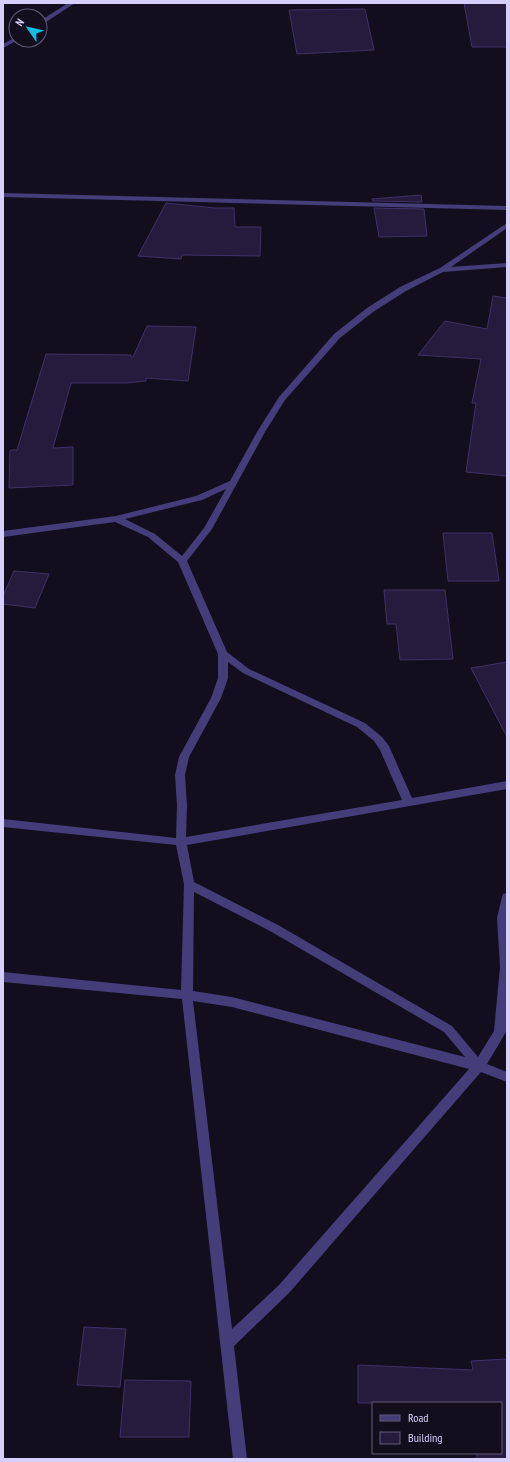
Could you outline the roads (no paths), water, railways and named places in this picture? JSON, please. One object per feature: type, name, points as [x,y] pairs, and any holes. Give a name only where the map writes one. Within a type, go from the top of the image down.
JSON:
[{"type":"street","points":[[48,19],[72,3]]},
{"type":"street","points":[[3,195],[507,208]]},
{"type":"street","points":[[182,561],[208,529],[282,399],[337,336],[370,310],[403,289],[441,270],[507,224]]},
{"type":"street","points":[[441,270],[507,264]]},
{"type":"street","points":[[3,534],[116,519],[199,498],[234,482]]},
{"type":"street","points":[[116,519],[145,530],[164,542],[182,561],[223,654],[223,678],[216,698],[184,757],[180,775],[182,806],[181,842],[189,884],[187,995],[240,1459]]},
{"type":"street","points":[[223,654],[246,671],[361,725],[378,739],[385,749],[409,803]]},
{"type":"street","points":[[3,823],[181,842],[507,785]]},
{"type":"street","points":[[189,884],[274,928],[448,1029],[479,1066]]},
{"type":"street","points":[[226,1344],[284,1288],[479,1066],[500,1032],[506,967],[503,918],[507,896]]},
{"type":"street","points":[[3,977],[187,995],[232,1002],[479,1066],[507,1077]]}]
